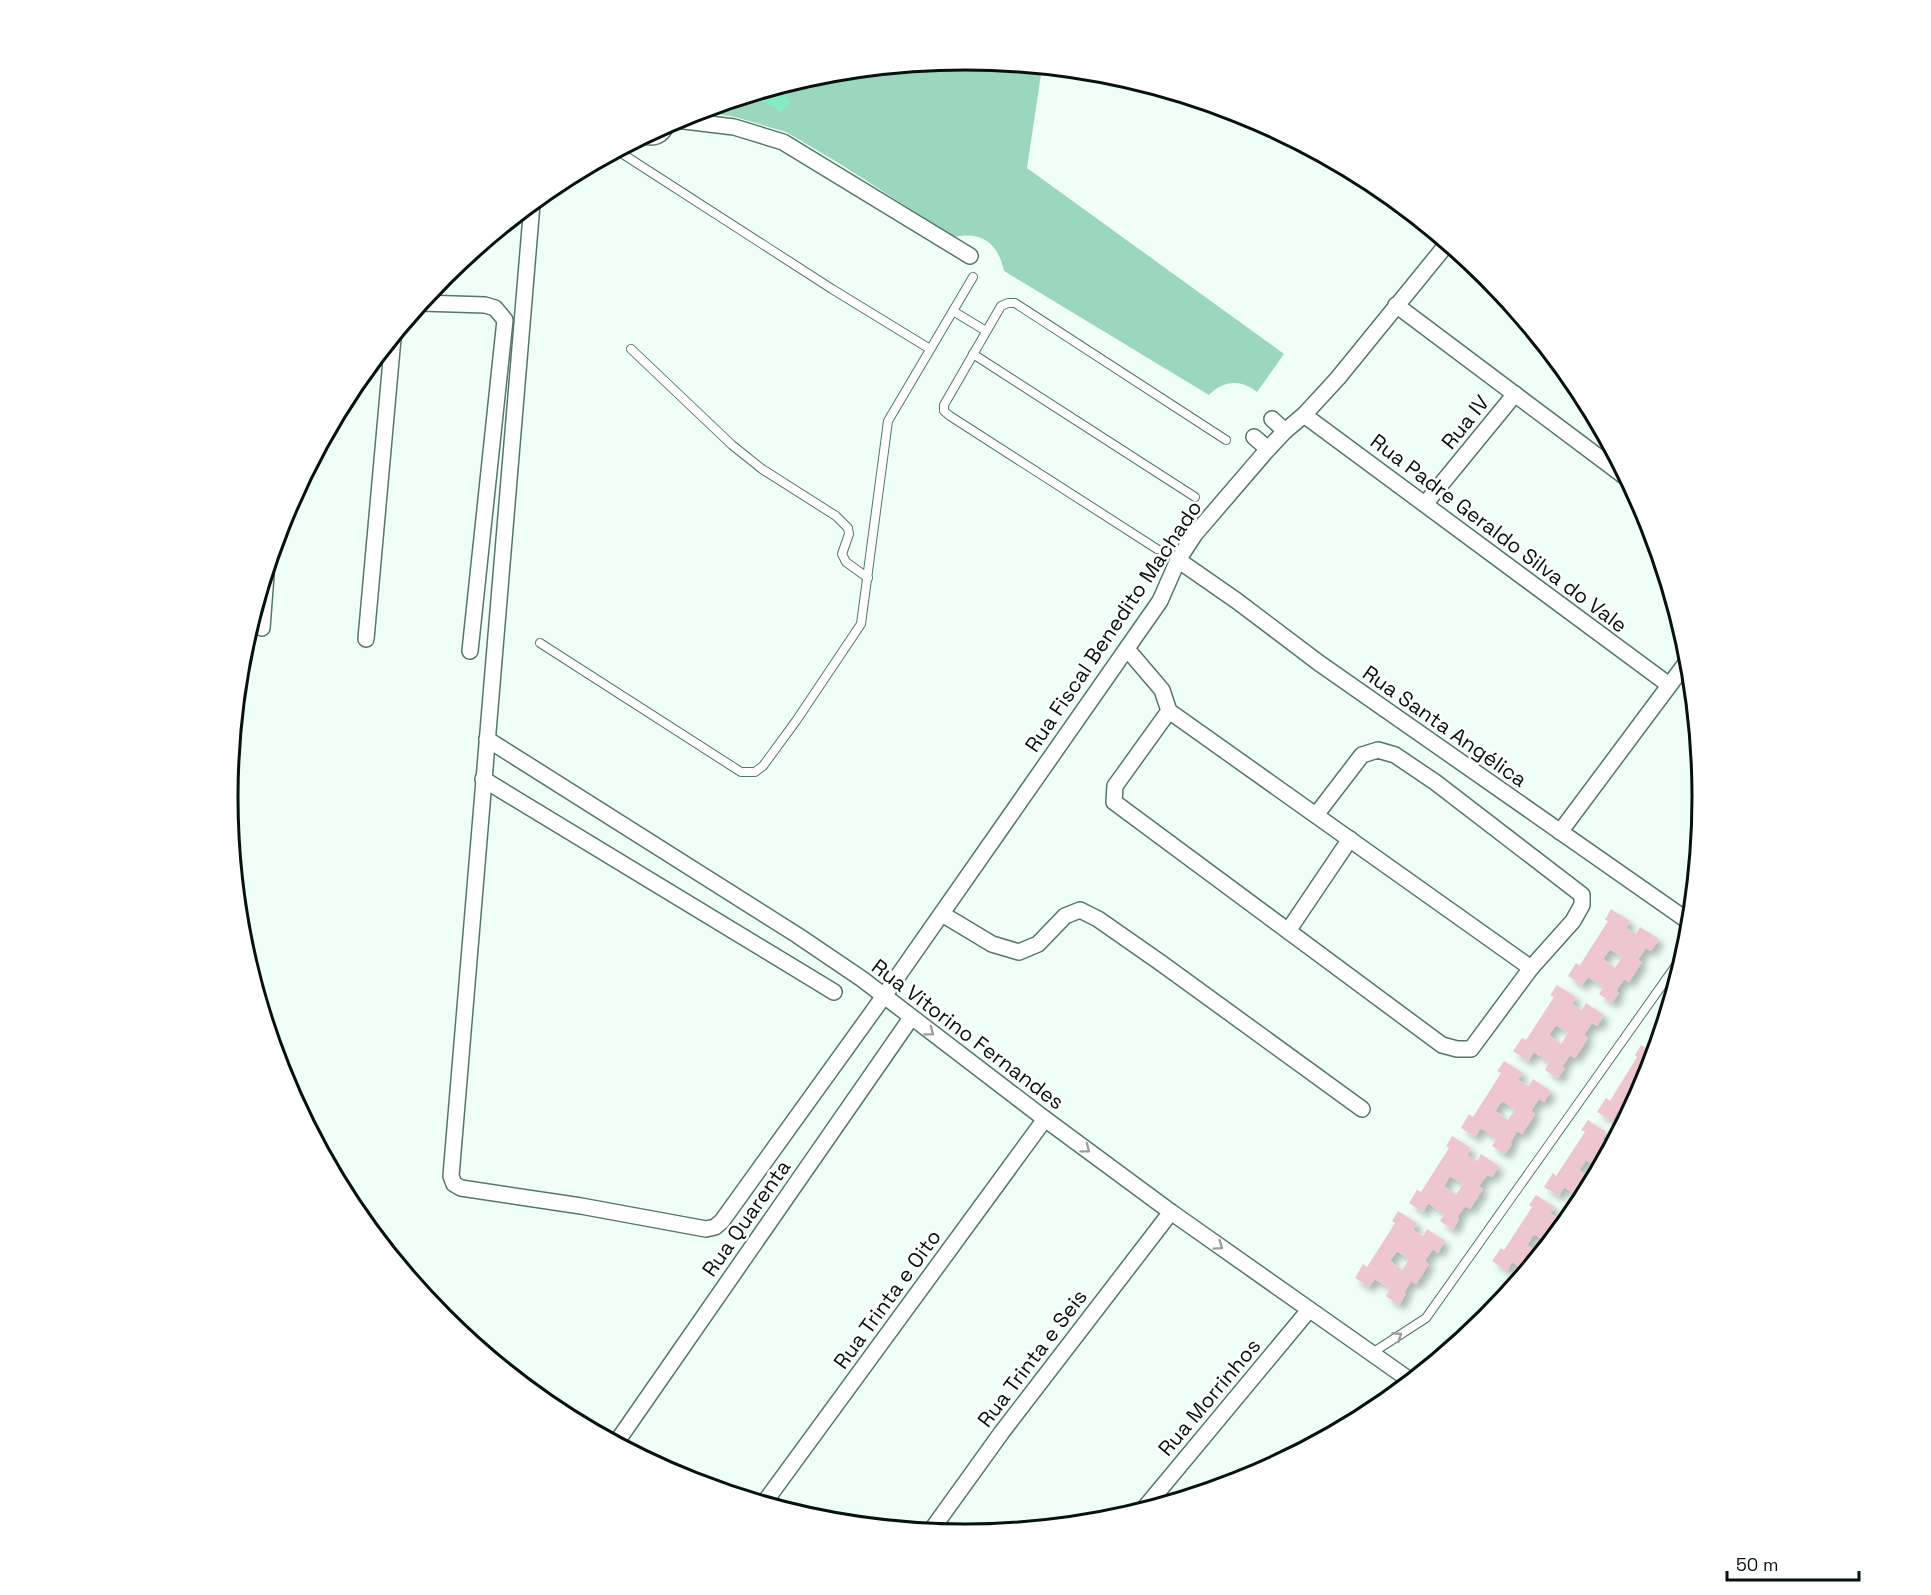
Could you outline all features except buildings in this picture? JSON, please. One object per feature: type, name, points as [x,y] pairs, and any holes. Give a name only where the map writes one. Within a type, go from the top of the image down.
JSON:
[{"type":"street","points":[[697,122],[734,127],[783,142],[970,256]]},
{"type":"street","points":[[531,215],[483,779],[834,992]]},
{"type":"street","name":"Rua Fiscal Benedito Machado","points":[[483,779],[451,1176],[454,1184],[461,1188],[581,1206],[706,1229],[715,1227],[722,1221],[884,996],[1127,649],[1160,601],[1178,560],[1195,534],[1268,449],[1338,378],[1442,249]]},
{"type":"street","points":[[432,303],[485,305],[495,308],[505,320],[470,651]]},
{"type":"street","points":[[1396,305],[1614,468]]},
{"type":"street","points":[[366,639],[392,352]]},
{"type":"street","name":"Rua IV","points":[[1425,504],[1515,394]]},
{"type":"street","name":"Rua Padre Geraldo Silva do Vale","points":[[1304,415],[1669,685]]},
{"type":"street","points":[[1272,419],[1285,431]]},
{"type":"street","points":[[1254,437],[1268,449]]},
{"type":"street","name":"Rua Santa Angélica","points":[[1178,560],[1319,663],[1682,917]]},
{"type":"street","points":[[262,628],[264,607]]},
{"type":"street","points":[[1127,649],[1162,690],[1169,711],[1531,968]]},
{"type":"street","points":[[1560,832],[1681,669]]},
{"type":"street","points":[[1169,711],[1115,786],[1114,802],[1442,1045],[1457,1049],[1471,1049],[1531,968],[1573,921],[1582,905],[1582,895],[1395,755],[1378,750],[1362,755],[1316,815]]},
{"type":"street","name":"Rua Vitorino Fernandes","points":[[487,739],[797,935],[862,979],[1171,1212],[1404,1377]]},
{"type":"street","points":[[1288,931],[1350,839]]},
{"type":"street","points":[[942,914],[992,944],[1019,951],[1038,944],[1065,916],[1080,910],[1098,919],[1161,963],[1362,1109]]},
{"type":"street","name":"Rua Quarenta","points":[[620,1437],[911,1018]]},
{"type":"street","name":"Rua Trinta e Oito","points":[[768,1497],[1045,1119]]},
{"type":"street","name":"Rua Trinta e Seis","points":[[936,1523],[1016,1413],[1171,1212]]},
{"type":"street","name":"Rua Morrinhos","points":[[1150,1501],[1309,1310]]},
{"type":"lane","points":[[625,155],[930,350]]},
{"type":"lane","points":[[540,643],[741,772],[755,772],[763,766],[780,745],[861,624],[888,421],[973,278]]},
{"type":"lane","points":[[1157,549],[944,411],[944,405],[1001,306],[1015,303],[1226,440]]},
{"type":"lane","points":[[953,311],[986,331]]},
{"type":"lane","points":[[631,349],[715,429],[762,469],[836,516],[848,528],[849,534],[842,554],[846,562],[868,578]]},
{"type":"lane","points":[[973,354],[1195,496]]},
{"type":"lane","points":[[1370,1354],[1426,1318],[1671,972]]},
{"type":"shaded area","points":[[966,70],[1041,75],[1027,168],[1284,354],[1257,392],[1245,385],[1232,383],[1220,386],[1209,395],[1004,271],[998,253],[987,241],[973,236],[954,237],[786,132],[718,114],[777,95],[824,84],[871,77]]},
{"type":"shaded area","points":[[785,93],[790,103],[781,112],[762,100]]}]
